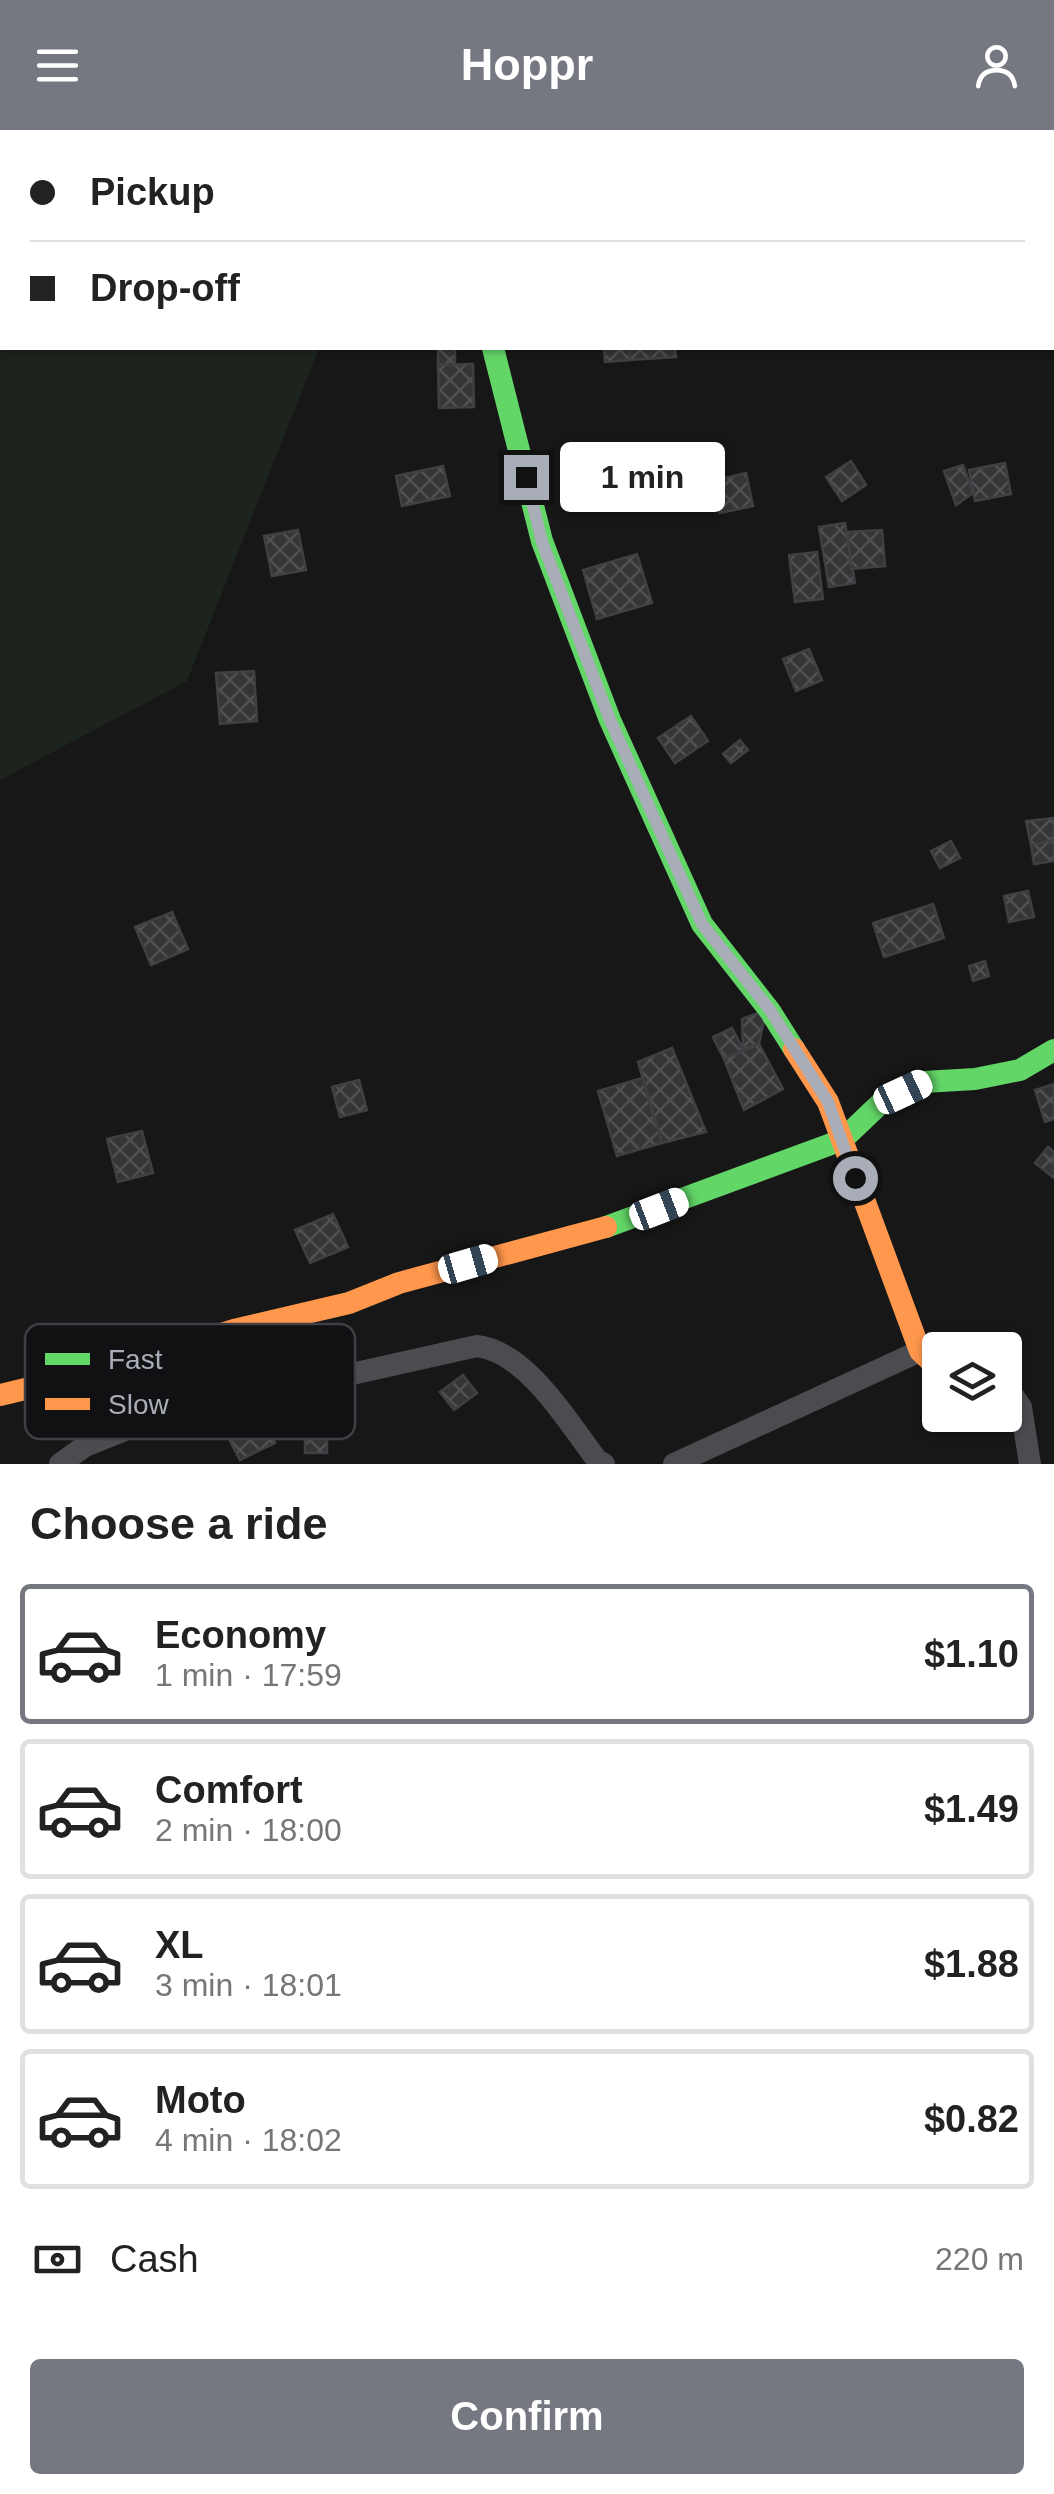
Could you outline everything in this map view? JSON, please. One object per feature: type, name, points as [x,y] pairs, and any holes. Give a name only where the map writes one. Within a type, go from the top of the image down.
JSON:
[{"type":"street","points":[[494,350],[542,542],[610,720],[702,924],[791,1041],[828,1102],[920,1351],[674,1464]]},
{"type":"street","points":[[260,1324],[349,1303],[399,1284],[628,1221],[842,1140],[882,1101],[924,1082],[975,1079],[1020,1070],[1054,1050]]},
{"type":"street","points":[[355,1373],[477,1346],[491,1348],[530,1375],[604,1464]]},
{"type":"street","points":[[0,1396],[25,1390]]},
{"type":"street","points":[[1022,1407],[1030,1464]]},
{"type":"street","points":[[60,1464],[102,1439]]},
{"type":"shaded area","points":[[0,350],[318,350],[187,681],[0,780]]},
{"type":"building","points":[[438,350],[455,350],[455,365],[438,365]]},
{"type":"building","points":[[604,350],[630,350],[630,360],[605,362]]},
{"type":"building","points":[[630,350],[675,350],[676,357],[630,360]]},
{"type":"building","points":[[473,364],[474,407],[439,408],[438,365]]},
{"type":"building","points":[[851,461],[866,485],[842,501],[826,477]]},
{"type":"building","points":[[1005,463],[1011,494],[975,501],[969,470]]},
{"type":"building","points":[[963,465],[973,493],[956,505],[944,471]]},
{"type":"building","points":[[443,466],[450,496],[402,506],[396,476]]},
{"type":"building","points":[[746,473],[753,506],[720,513],[713,481]]},
{"type":"building","points":[[845,523],[855,583],[829,587],[819,527]]},
{"type":"building","points":[[298,530],[306,570],[272,576],[264,536]]},
{"type":"building","points":[[882,530],[885,566],[851,569],[848,532]]},
{"type":"building","points":[[817,552],[823,599],[795,602],[789,555]]},
{"type":"building","points":[[637,554],[652,603],[597,619],[583,570]]},
{"type":"building","points":[[809,649],[822,680],[796,691],[783,659]]},
{"type":"building","points":[[254,671],[257,721],[220,724],[216,673]]},
{"type":"building","points":[[691,716],[708,741],[675,763],[658,738]]},
{"type":"building","points":[[740,740],[748,750],[731,763],[723,754]]},
{"type":"building","points":[[1054,818],[1054,840],[1031,845],[1026,821]]},
{"type":"building","points":[[1054,840],[1054,861],[1034,864],[1031,845]]},
{"type":"building","points":[[951,841],[960,858],[940,868],[931,851]]},
{"type":"building","points":[[1028,891],[1034,917],[1009,922],[1004,896]]},
{"type":"building","points":[[933,904],[944,938],[884,957],[873,923]]},
{"type":"building","points":[[172,912],[188,949],[151,965],[135,927]]},
{"type":"building","points":[[985,961],[989,976],[973,981],[969,966]]},
{"type":"building","points":[[766,1010],[759,1044],[743,1049],[742,1019]]},
{"type":"building","points":[[732,1028],[743,1049],[724,1059],[713,1037]]},
{"type":"building","points":[[759,1044],[783,1089],[744,1110],[724,1059]]},
{"type":"building","points":[[672,1048],[706,1132],[662,1143],[638,1062]]},
{"type":"building","points":[[642,1078],[662,1143],[617,1156],[598,1091]]},
{"type":"building","points":[[359,1080],[367,1110],[340,1117],[332,1087]]},
{"type":"building","points":[[1054,1084],[1054,1119],[1045,1122],[1035,1090]]},
{"type":"building","points":[[142,1131],[153,1173],[118,1182],[107,1139]]},
{"type":"building","points":[[1048,1147],[1054,1152],[1054,1178],[1035,1163]]},
{"type":"building","points":[[333,1214],[348,1247],[310,1263],[295,1230]]},
{"type":"building","points":[[463,1375],[477,1393],[454,1410],[440,1392]]},
{"type":"building","points":[[229,1439],[273,1439],[275,1443],[240,1460]]},
{"type":"building","points":[[305,1439],[327,1439],[327,1453],[305,1453]]},
{"type":"traffic: fast","points":[[494,350],[542,541],[610,720],[702,924],[770,1011],[794,1049]]},
{"type":"traffic: fast","points":[[606,1227],[842,1140],[883,1101],[924,1082],[975,1079],[1020,1070],[1054,1050]]},
{"type":"traffic: slow","points":[[794,1049],[828,1102],[922,1353]]},
{"type":"traffic: slow","points":[[260,1324],[349,1303],[399,1283],[606,1227]]},
{"type":"traffic: slow","points":[[0,1395],[25,1389]]},
{"type":"route","points":[[526,477],[542,542],[610,720],[702,924],[770,1010],[828,1102],[855,1178]]}]
